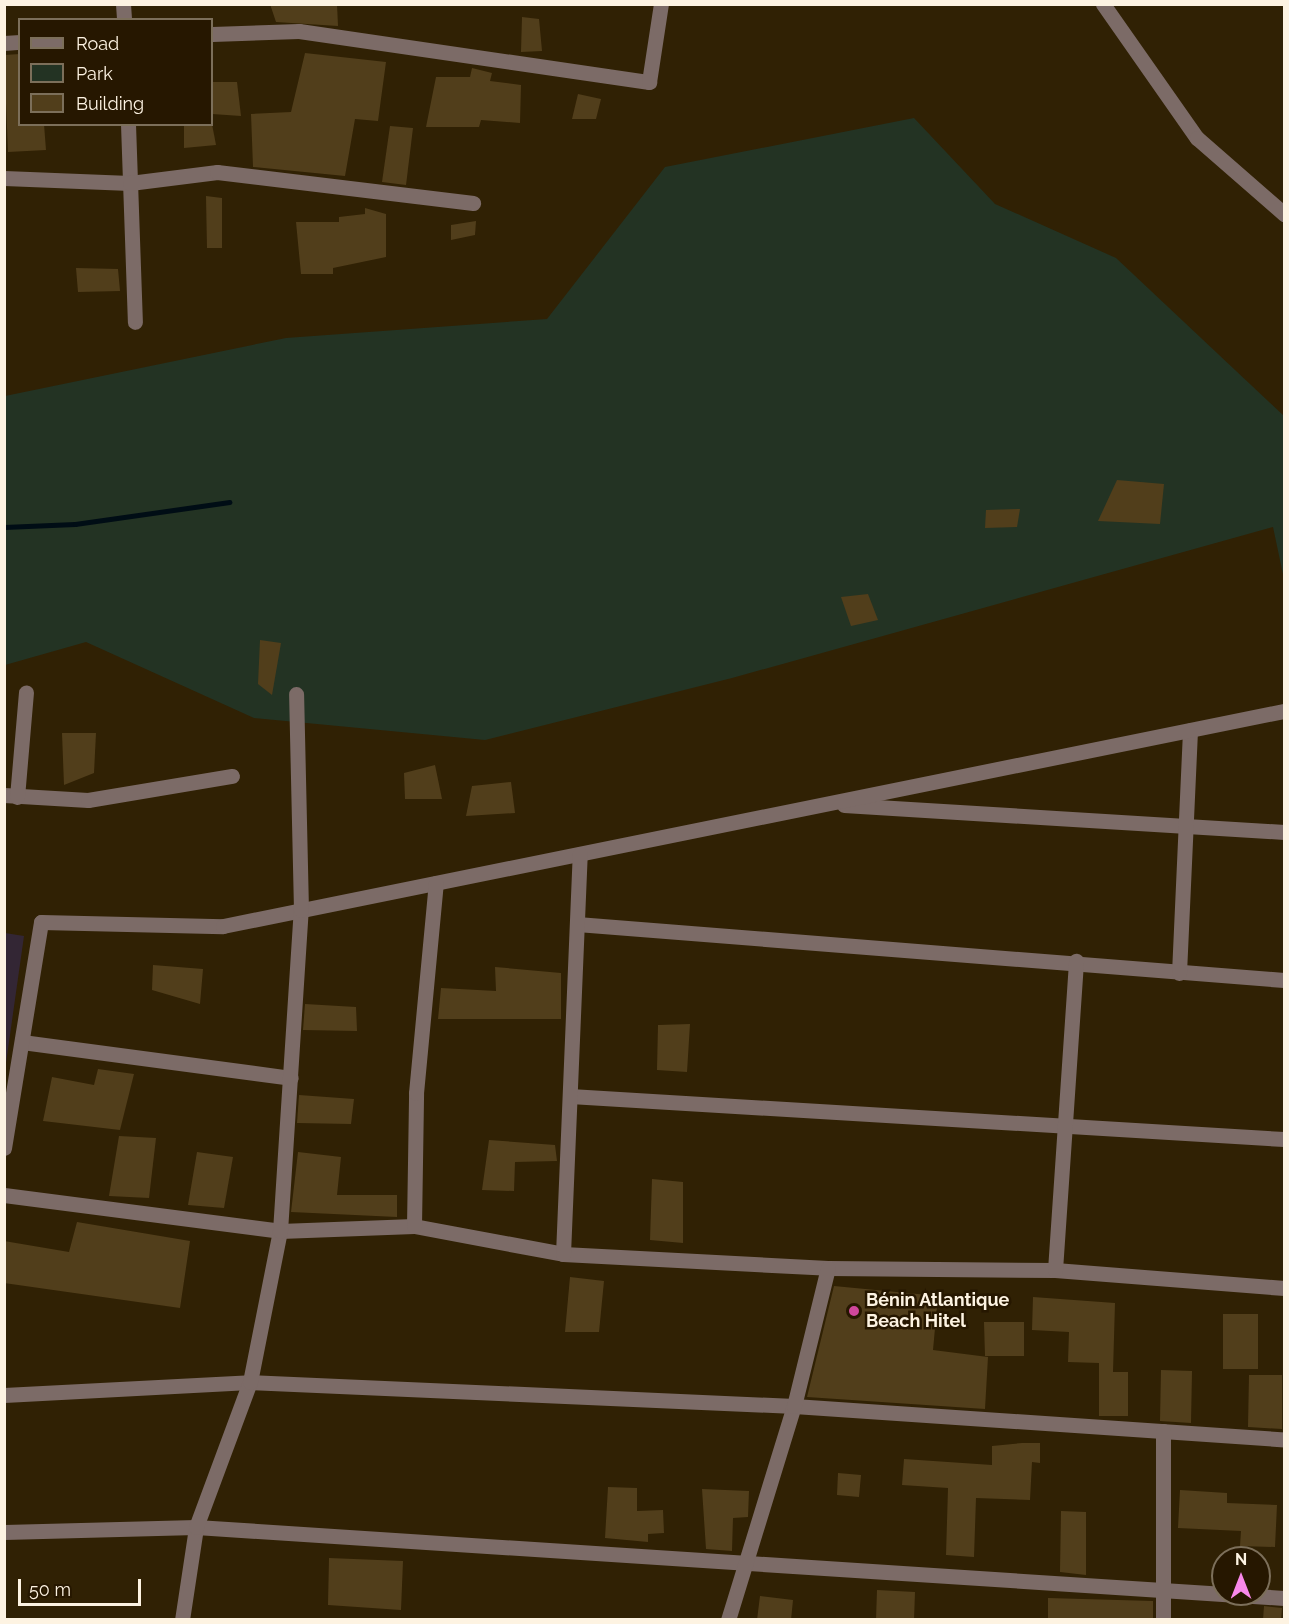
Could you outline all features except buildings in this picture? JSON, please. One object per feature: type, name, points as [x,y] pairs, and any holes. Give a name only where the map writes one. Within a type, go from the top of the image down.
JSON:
[{"type":"street","points":[[213,34],[299,31],[649,82],[661,4]]},
{"type":"street","points":[[1102,4],[1197,138],[1284,214]]},
{"type":"street","points":[[128,126],[135,322]]},
{"type":"street","points":[[4,178],[130,183],[217,172],[473,203]]},
{"type":"street","points":[[26,692],[11,796],[88,801],[232,776]]},
{"type":"street","points":[[182,1620],[196,1527],[250,1382],[280,1231],[301,910],[296,694]]},
{"type":"street","points":[[4,1148],[41,922],[223,926],[1284,711]]},
{"type":"street","points":[[1179,973],[1190,730]]},
{"type":"street","points":[[823,803],[1284,832]]},
{"type":"street","points":[[563,1254],[580,854]]},
{"type":"street","points":[[414,1226],[416,1093],[436,883]]},
{"type":"street","points":[[577,924],[1284,980]]},
{"type":"street","points":[[1055,1270],[1076,962]]},
{"type":"street","points":[[22,1042],[291,1078]]},
{"type":"street","points":[[570,1096],[1284,1139]]},
{"type":"street","points":[[4,1195],[280,1231],[414,1226],[563,1254],[828,1269],[1055,1270],[1284,1288]]},
{"type":"street","points":[[728,1620],[742,1563],[794,1406],[828,1269]]},
{"type":"street","points":[[4,1395],[250,1382],[794,1406],[1284,1439]]},
{"type":"street","points":[[1162,1620],[1164,1591],[1163,1431]]},
{"type":"street","points":[[4,1532],[196,1527],[1284,1598]]},
{"type":"shaded area","points":[[4,933],[24,936],[5,1070]]},
{"type":"green space","points":[[914,118],[995,204],[1116,258],[1284,416],[1284,579],[1273,527],[732,678],[485,740],[254,718],[86,642],[5,665],[5,396],[286,338],[547,319],[665,167]]},
{"type":"waterway","points":[[4,527],[75,524],[229,502]]},
{"type":"place","name":"Bénin Atlantique Beach Hitel","points":[[854,1311]]}]
